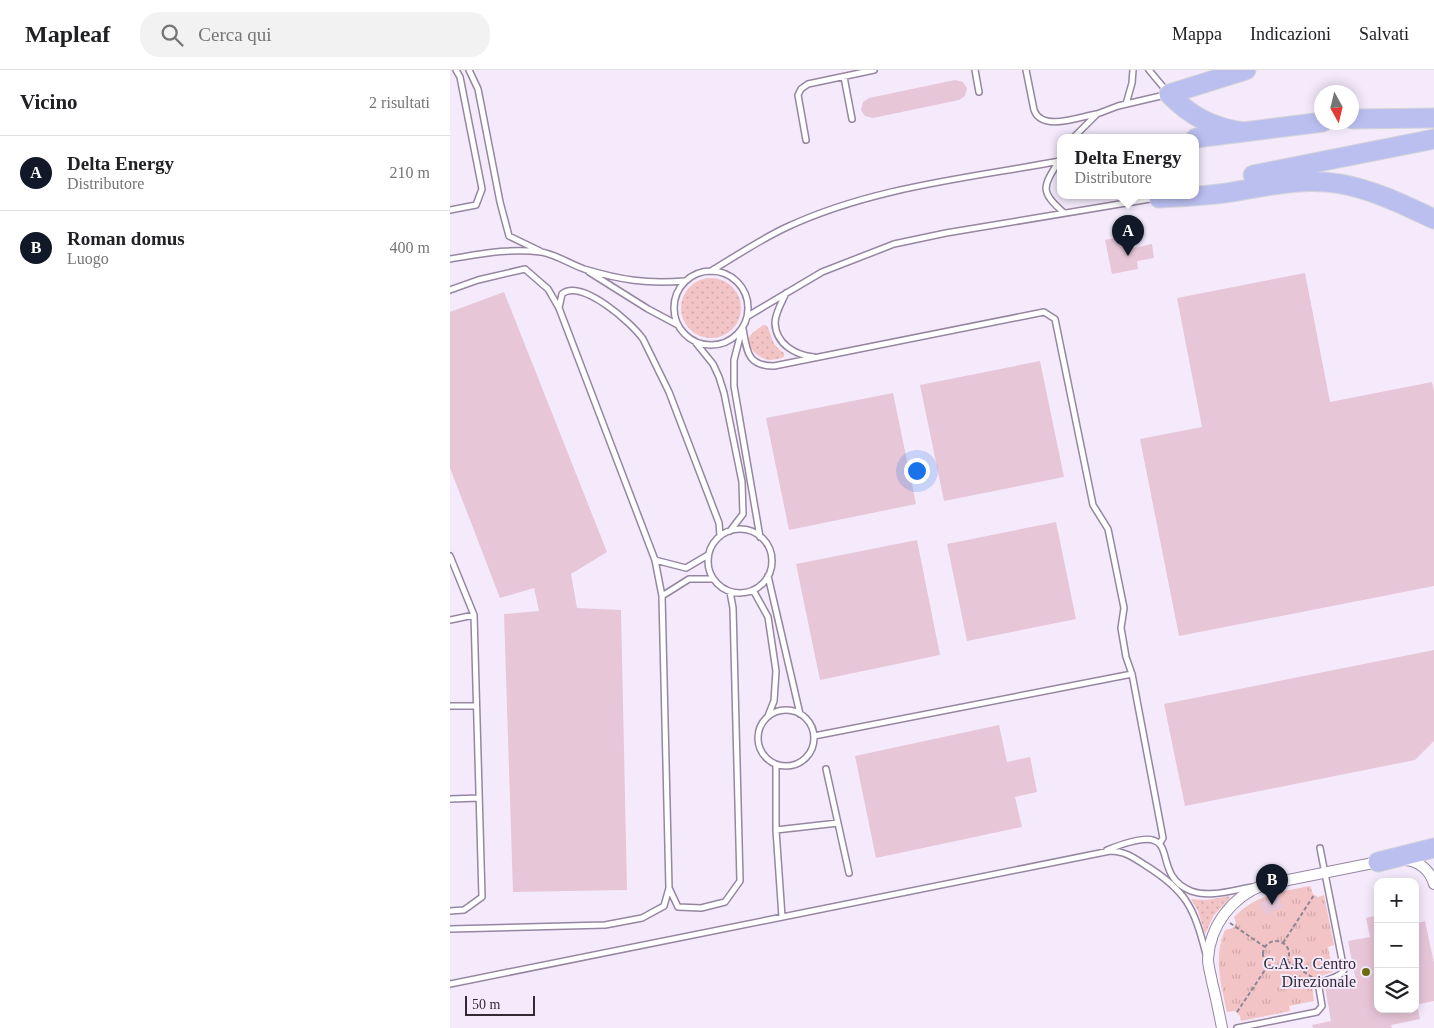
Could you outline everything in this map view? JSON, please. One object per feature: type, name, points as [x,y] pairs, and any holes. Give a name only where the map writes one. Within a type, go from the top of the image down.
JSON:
[{"type":"highway","points":[[1244,132],[1222,128],[1202,120],[1185,109],[1169,94],[1246,70]]},
{"type":"highway","points":[[1359,119],[1434,118]]},
{"type":"highway","points":[[1199,138],[1314,123]]},
{"type":"highway","points":[[1199,187],[1434,139]]},
{"type":"highway","points":[[1199,195],[1224,194],[1295,182],[1329,182],[1362,189],[1434,219]]},
{"type":"highway","points":[[1378,862],[1434,848]]},
{"type":"street","points":[[1222,1028],[1208,960],[1211,938],[1228,909],[1247,892],[1263,885],[1325,872],[1378,862],[1404,860],[1414,861],[1427,870],[1434,884]]},
{"type":"lane","points":[[450,210],[476,205],[482,189],[460,77],[456,70]]},
{"type":"lane","points":[[469,70],[478,89],[500,202],[509,236],[582,268],[622,280],[642,283],[685,281],[702,272],[722,272],[732,277],[746,294],[749,305],[748,316],[734,360],[734,379],[760,537]]},
{"type":"lane","points":[[806,140],[798,95],[801,89],[808,84],[874,70]]},
{"type":"lane","points":[[975,70],[979,92]]},
{"type":"lane","points":[[1026,70],[1034,110],[1037,116],[1041,120],[1053,122],[1097,114],[1126,104],[1169,94],[1149,70]]},
{"type":"lane","points":[[1126,104],[1132,83],[1133,70]]},
{"type":"lane","points":[[844,77],[852,119]]},
{"type":"lane","points":[[1077,134],[1097,114]]},
{"type":"lane","points":[[711,271],[787,226],[875,195],[1057,161]]},
{"type":"lane","points":[[1057,165],[1048,180],[1046,191],[1050,200],[1064,213]]},
{"type":"lane","points":[[748,316],[836,265],[894,244],[946,233],[1146,199]]},
{"type":"lane","points":[[450,259],[498,250],[543,252]]},
{"type":"lane","points":[[582,268],[648,309],[678,325]]},
{"type":"lane","points":[[450,290],[478,280],[525,269],[548,289],[559,308],[655,560],[662,596],[670,888],[664,906],[642,918],[605,924],[450,929]]},
{"type":"lane","points":[[685,281],[678,291],[674,302],[674,314],[678,325],[686,335],[696,342],[713,364],[719,377],[742,482],[742,514],[730,531]]},
{"type":"lane","points":[[559,308],[562,294],[567,291],[574,291],[606,305],[638,331],[668,392],[719,523],[720,536]]},
{"type":"lane","points":[[786,293],[775,322],[777,333],[789,349],[798,354],[817,358]]},
{"type":"lane","points":[[743,329],[746,350],[750,358],[756,363],[768,366],[781,366],[1044,312],[1055,319],[1093,505],[1108,529],[1124,608],[1121,628],[1126,657],[1132,674],[1163,838],[1160,843]]},
{"type":"lane","points":[[696,342],[706,345],[717,345],[736,337],[743,329]]},
{"type":"lane","points":[[740,529],[751,531],[767,545],[771,555],[772,566],[768,576],[762,584],[746,593],[730,592],[720,587],[709,572],[708,555],[712,544],[720,536],[730,531],[740,529]]},
{"type":"lane","points":[[655,560],[686,568],[708,555]]},
{"type":"lane","points":[[450,556],[474,615],[482,897],[464,910],[450,911]]},
{"type":"lane","points":[[768,576],[800,714]]},
{"type":"lane","points":[[662,596],[689,579],[713,579]]},
{"type":"lane","points":[[753,590],[768,617],[776,671],[774,701],[768,716],[761,723],[757,732],[757,743],[764,756],[776,765],[787,767],[798,764],[807,757],[813,747],[814,736],[812,727],[800,714],[792,710],[784,710],[768,716]]},
{"type":"lane","points":[[670,888],[678,907],[701,908],[725,902],[740,881],[733,618],[730,592]]},
{"type":"lane","points":[[450,620],[474,615]]},
{"type":"lane","points":[[814,736],[1132,674]]},
{"type":"lane","points":[[450,706],[476,706]]},
{"type":"lane","points":[[776,765],[776,830],[782,917]]},
{"type":"lane","points":[[826,769],[849,873]]},
{"type":"lane","points":[[450,799],[479,798]]},
{"type":"lane","points":[[776,830],[838,822]]},
{"type":"lane","points":[[1102,852],[1138,839],[1150,838],[1160,843],[1170,872],[1181,884],[1192,891],[1217,893],[1263,885]]},
{"type":"lane","points":[[1238,1028],[1317,1012],[1322,1006],[1319,988],[1321,984],[1327,979],[1340,976],[1344,970],[1320,848]]},
{"type":"lane","points":[[450,984],[1102,852],[1117,851],[1129,855],[1172,883],[1192,910],[1198,923],[1208,960]]},
{"type":"path","points":[[1283,943],[1314,895]]},
{"type":"path","points":[[1229,922],[1265,946]]},
{"type":"path","points":[[1275,941],[1283,943],[1289,953],[1286,961],[1280,966],[1269,964],[1264,958],[1265,946],[1275,941]]},
{"type":"path","points":[[1286,961],[1321,984]]},
{"type":"path","points":[[1237,1012],[1269,964]]},
{"type":"green space","points":[[711,278],[728,283],[736,291],[741,308],[736,325],[728,333],[711,338],[694,333],[686,325],[681,308],[686,291],[694,283]]},
{"type":"green space","points":[[763,325],[766,325],[773,342],[784,353],[784,357],[764,359],[750,347],[750,336]]},
{"type":"green space","points":[[1310,886],[1313,894],[1318,897],[1324,895],[1334,945],[1328,947],[1333,972],[1317,978],[1313,984],[1314,1001],[1289,1006],[1290,1011],[1241,1021],[1240,1016],[1235,1011],[1227,1012],[1219,971],[1219,950],[1225,930],[1233,928],[1236,923],[1234,917],[1251,903],[1279,892]]},
{"type":"green space","points":[[1229,896],[1230,898],[1214,915],[1205,934],[1198,911],[1191,899],[1207,900]]},
{"type":"building","points":[[955,80],[963,82],[967,88],[965,96],[959,100],[873,118],[865,116],[861,110],[863,102],[869,98]]},
{"type":"building","points":[[1129,223],[1134,248],[1152,244],[1154,258],[1137,261],[1138,269],[1112,274],[1105,240],[1120,237],[1118,225]]},
{"type":"building","points":[[1305,273],[1330,402],[1432,382],[1434,391],[1434,586],[1179,636],[1140,439],[1202,427],[1177,298]]},
{"type":"building","points":[[504,292],[607,552],[571,574],[577,608],[621,610],[627,890],[513,892],[504,614],[539,611],[534,588],[500,598],[450,468],[450,312]]},
{"type":"building","points":[[1040,361],[1064,477],[944,501],[920,385]]},
{"type":"building","points":[[893,393],[916,504],[789,530],[766,418]]},
{"type":"building","points":[[1056,522],[1076,619],[967,641],[947,544]]},
{"type":"building","points":[[917,540],[940,655],[820,680],[796,564]]},
{"type":"building","points":[[1434,650],[1434,741],[1415,760],[1185,806],[1164,704]]},
{"type":"building","points":[[999,725],[1007,762],[1030,757],[1037,792],[1015,797],[1022,827],[876,858],[855,756]]},
{"type":"building","points":[[1279,896],[1283,908],[1264,914],[1260,902]]},
{"type":"building","name":"C.A.R. Centro Direzionale","points":[[1374,916],[1374,1013],[1419,1013],[1420,1019],[1391,1025],[1392,1028],[1313,1028],[1312,1025],[1331,1021],[1325,987],[1356,981],[1348,941],[1370,937],[1366,918]]},
{"type":"building","points":[[1425,921],[1434,963],[1434,1001],[1419,1004],[1419,923]]},
{"type":"place","name":"Delta Energy","points":[[1128,256]]},
{"type":"place","name":"Roman domus","points":[[1272,905]]},
{"type":"place","name":"C.A.R. Centro Direzionale","points":[[1366,972]]}]
